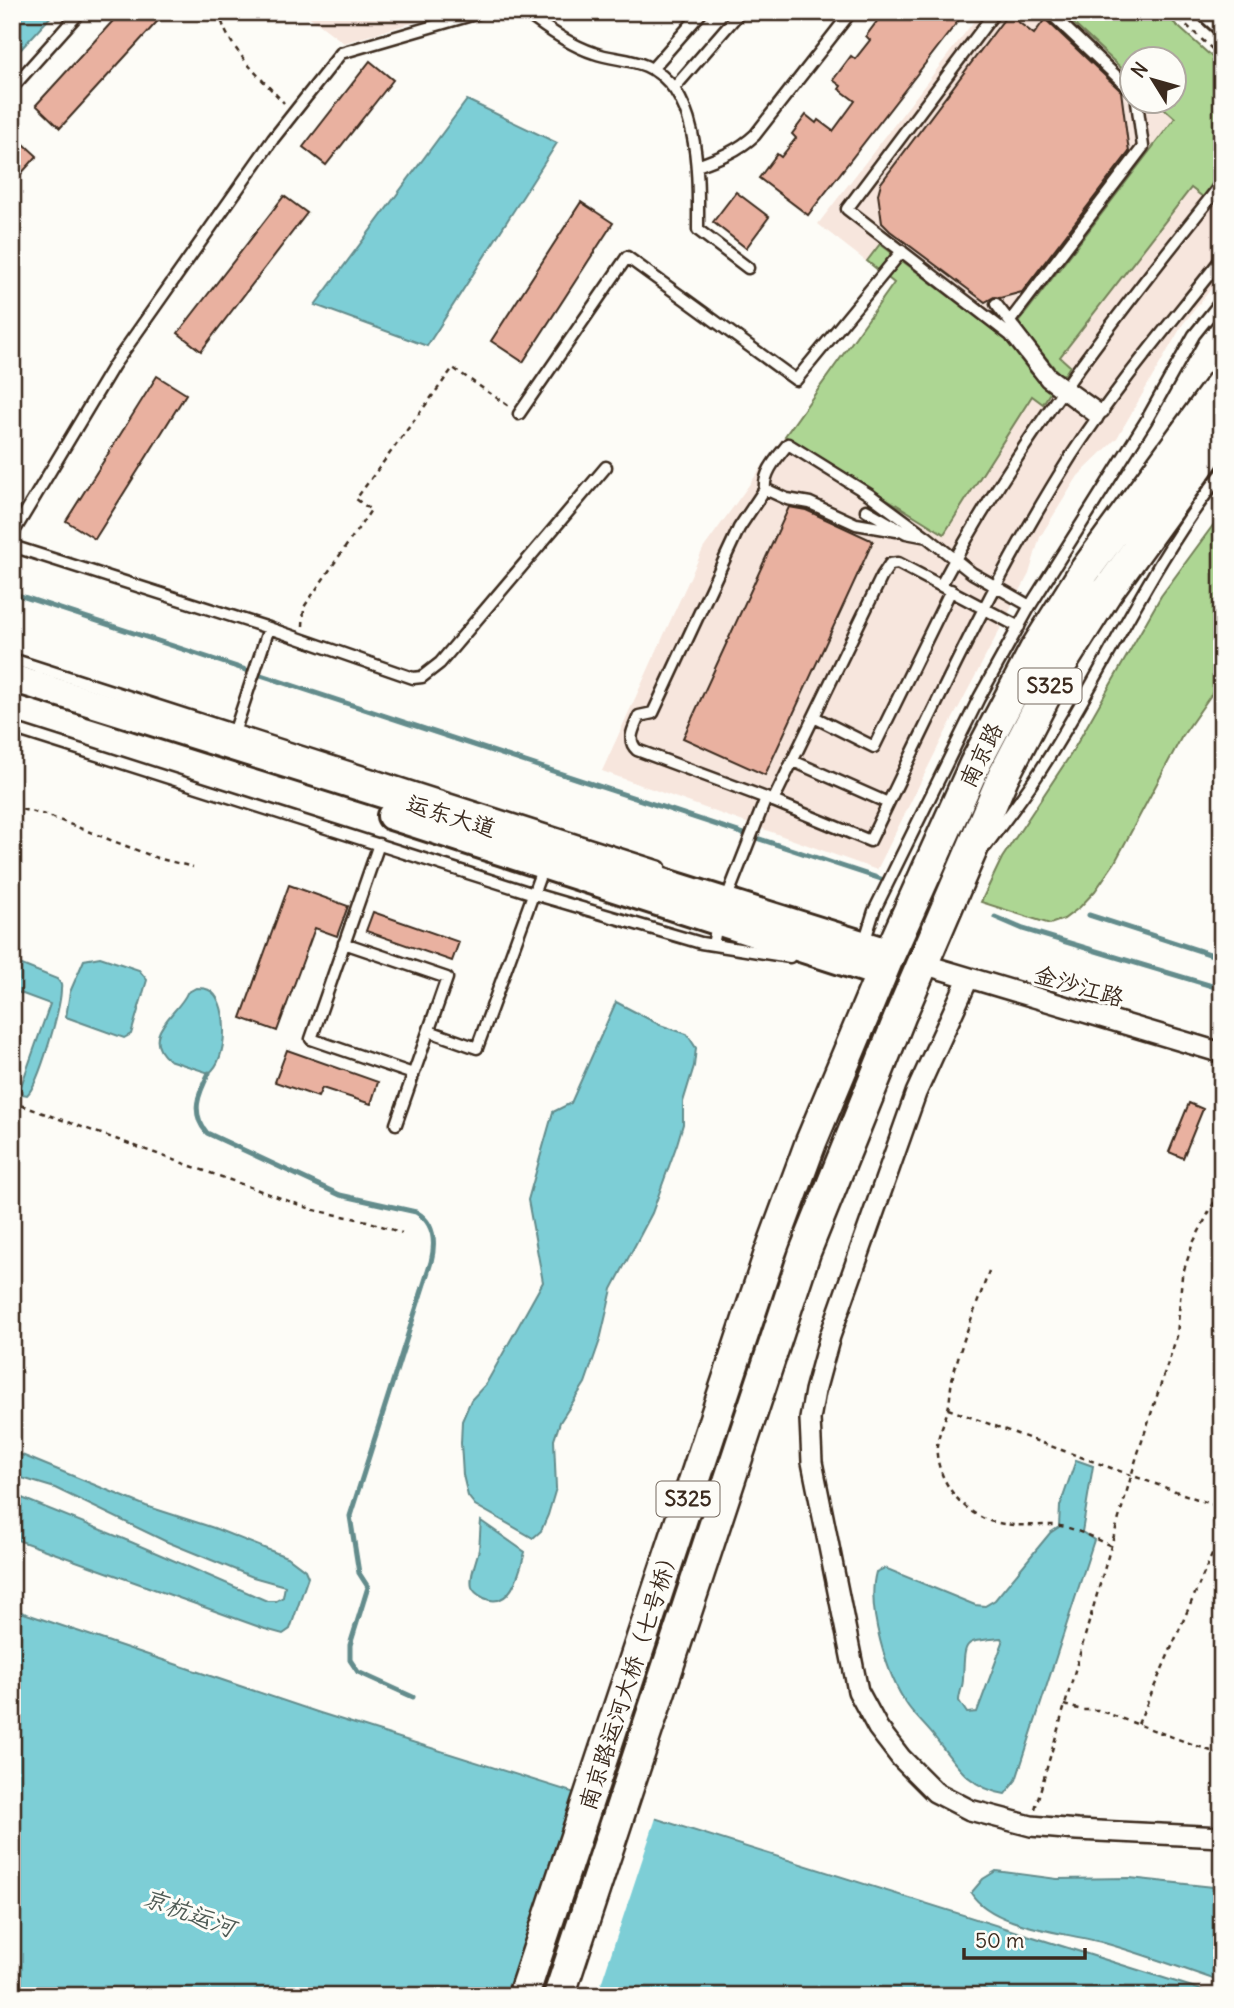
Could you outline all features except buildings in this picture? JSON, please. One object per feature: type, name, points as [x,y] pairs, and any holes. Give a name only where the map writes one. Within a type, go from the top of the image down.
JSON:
[{"type":"main road","points":[[1212,12],[1222,21]]},
{"type":"main road","name":"南京路","points":[[869,974],[1035,650],[1084,572],[1222,383]]},
{"type":"main road","name":"南京路","points":[[901,1014],[1003,777],[1062,663],[1106,593],[1151,554],[1222,433]]},
{"type":"main road","name":"运东大道","points":[[12,678],[232,738],[547,857]]},
{"type":"main road","name":"运东大道","points":[[12,696],[271,777],[721,909],[869,974]]},
{"type":"main road","name":"南京路运河大桥（七号桥）","points":[[523,1996],[770,1253],[869,974]]},
{"type":"main road","name":"南京路运河大桥（七号桥）","points":[[559,1996],[805,1252],[901,1014]]},
{"type":"street","name":"金沙江路","points":[[923,964],[1222,1053]]},
{"type":"street","points":[[968,979],[916,1093],[830,1336],[810,1419],[812,1462],[858,1691],[877,1728],[901,1758],[935,1792],[970,1810],[1031,1826],[1222,1838]]},
{"type":"lane","points":[[12,88],[80,12]]},
{"type":"lane","points":[[12,535],[114,365],[293,114],[341,53],[482,12]]},
{"type":"lane","points":[[525,12],[590,52],[652,69],[678,91],[697,166],[698,230],[748,268]]},
{"type":"lane","points":[[652,69],[702,12]]},
{"type":"lane","points":[[674,88],[740,12]]},
{"type":"lane","points":[[697,166],[726,156],[755,135],[851,12]]},
{"type":"lane","points":[[995,12],[847,209],[1010,335],[1040,374],[1100,416]]},
{"type":"lane","points":[[1049,12],[1118,78]]},
{"type":"lane","points":[[1010,321],[1143,147],[1139,116]]},
{"type":"lane","points":[[941,585],[1013,461],[1063,389],[1110,324],[1221,183]]},
{"type":"lane","points":[[519,414],[628,257],[796,380],[902,251]]},
{"type":"lane","points":[[1030,606],[994,587],[972,573],[870,495],[788,444],[764,480],[765,489],[739,528],[653,713],[639,716],[630,737],[631,745],[637,750],[870,841],[994,587],[1073,454],[1222,258]]},
{"type":"lane","points":[[869,974],[874,911],[979,698],[1030,606],[1146,421],[1194,335],[1222,300]]},
{"type":"lane","points":[[996,304],[1063,389]]},
{"type":"lane","points":[[12,546],[270,628],[413,678],[422,677],[440,663],[606,467]]},
{"type":"lane","points":[[1151,554],[1222,473]]},
{"type":"lane","points":[[765,489],[787,499],[810,503],[856,524],[927,537]]},
{"type":"lane","points":[[866,510],[906,533]]},
{"type":"lane","points":[[12,728],[534,894],[721,909],[758,817],[793,761],[890,564],[898,564],[941,585],[1019,627]]},
{"type":"lane","points":[[814,717],[874,747],[951,590]]},
{"type":"lane","points":[[232,738],[270,628]]},
{"type":"lane","points":[[12,659],[232,738],[664,869]]},
{"type":"lane","points":[[793,761],[888,803]]},
{"type":"lane","points":[[379,844],[311,1039],[413,1074]]},
{"type":"lane","points":[[429,1031],[477,1048],[547,857]]},
{"type":"lane","points":[[344,943],[447,978],[396,1124]]},
{"type":"path","points":[[1172,12],[1222,58]]},
{"type":"path","points":[[220,13],[222,25],[246,61],[293,114]]},
{"type":"path","points":[[303,640],[304,607],[371,510],[356,499],[453,368],[519,414]]},
{"type":"path","points":[[12,807],[47,815],[157,858],[192,867]]},
{"type":"path","points":[[12,1102],[314,1210],[367,1221],[402,1233]]},
{"type":"path","points":[[1031,1826],[1039,1790],[1132,1475],[1177,1336],[1182,1276],[1192,1243],[1222,1187]]},
{"type":"path","points":[[989,1271],[953,1375],[948,1409],[939,1436],[937,1455],[942,1473],[960,1502],[973,1513],[990,1521],[1037,1527],[1052,1525],[1111,1546]]},
{"type":"path","points":[[948,1409],[1222,1507]]},
{"type":"path","points":[[1138,1724],[1222,1532]]},
{"type":"path","points":[[1064,1705],[1083,1710],[1098,1710],[1222,1755]]},
{"type":"shaded area","points":[[303,12],[449,12],[344,43]]},
{"type":"shaded area","points":[[981,12],[1162,12],[1222,66],[1222,275],[1183,324],[1117,438],[1078,476],[1040,537],[1029,574],[877,870],[602,771],[703,549],[894,283],[818,224]]},
{"type":"green space","points":[[1061,12],[1162,12],[1222,66],[1222,142],[1215,179],[1203,197],[1191,188],[1060,357],[1070,366],[1065,374],[1060,375],[1018,323],[1175,118],[1173,116],[1188,116],[1188,46],[1118,46],[1118,65]]},
{"type":"green space","points":[[880,244],[1005,339],[1031,373],[1051,391],[1043,404],[1032,396],[944,534],[785,436],[894,283],[867,261]]},
{"type":"green space","points":[[1222,513],[1222,679],[1181,738],[1115,862],[1080,907],[1064,919],[1050,924],[981,902],[1002,858],[1071,754],[1161,596]]},
{"type":"water","points":[[12,12],[55,12],[12,59]]},
{"type":"water","points":[[467,100],[557,143],[427,346],[315,305]]},
{"type":"water","points":[[100,957],[139,970],[147,980],[131,1034],[124,1038],[66,1017],[70,992],[84,960]]},
{"type":"water","points":[[12,961],[57,979],[61,986],[48,1045],[27,1095],[22,1094],[20,1089],[50,1004],[12,990]]},
{"type":"water","points":[[196,988],[212,992],[218,999],[224,1020],[220,1057],[209,1073],[169,1060],[161,1051],[158,1042],[163,1025],[187,993]]},
{"type":"water","points":[[616,1002],[660,1025],[687,1034],[696,1048],[694,1066],[683,1102],[683,1124],[652,1213],[612,1289],[600,1340],[585,1383],[560,1422],[554,1440],[556,1488],[541,1531],[533,1538],[475,1505],[468,1496],[463,1475],[462,1421],[471,1400],[486,1384],[543,1282],[528,1200],[553,1112],[571,1103]]},
{"type":"water","points":[[12,1451],[146,1506],[214,1528],[289,1558],[305,1570],[308,1577],[290,1629],[283,1634],[265,1629],[12,1538],[12,1494],[267,1601],[276,1601],[283,1597],[285,1586],[253,1577],[165,1541],[55,1488],[12,1475]]},
{"type":"water","points":[[1076,1460],[1093,1466],[1082,1532],[1094,1540],[1016,1780],[1005,1794],[981,1786],[963,1773],[900,1693],[886,1660],[876,1622],[876,1572],[885,1568],[975,1605],[985,1606],[995,1600],[1050,1533],[1059,1527],[1060,1506]],"holes":[[[1001,1638],[1003,1642],[977,1712],[967,1713],[959,1701],[964,1656],[968,1645],[979,1640]]]},
{"type":"water","points":[[481,1521],[525,1552],[513,1587],[501,1599],[493,1601],[475,1592],[471,1583],[479,1549]]},
{"type":"water","name":"京杭运河","points":[[12,1609],[320,1713],[1221,1996],[12,1996]]},
{"type":"water","points":[[996,1871],[1057,1879],[1130,1878],[1222,1888],[1222,1982],[1119,1947],[1032,1927],[996,1914],[981,1905],[971,1893],[983,1879]]},
{"type":"pier","points":[[575,1789],[657,1815],[597,1996],[506,1996]]},
{"type":"waterway","points":[[12,593],[887,881]]},
{"type":"waterway","points":[[1089,915],[1222,958]]},
{"type":"waterway","points":[[995,917],[1023,929],[1222,989]]},
{"type":"waterway","points":[[209,1073],[202,1088],[197,1111],[207,1133],[340,1195],[416,1212],[427,1222],[433,1234],[431,1262],[350,1516],[359,1573],[368,1587],[350,1645],[350,1660],[358,1672],[413,1697]]}]
